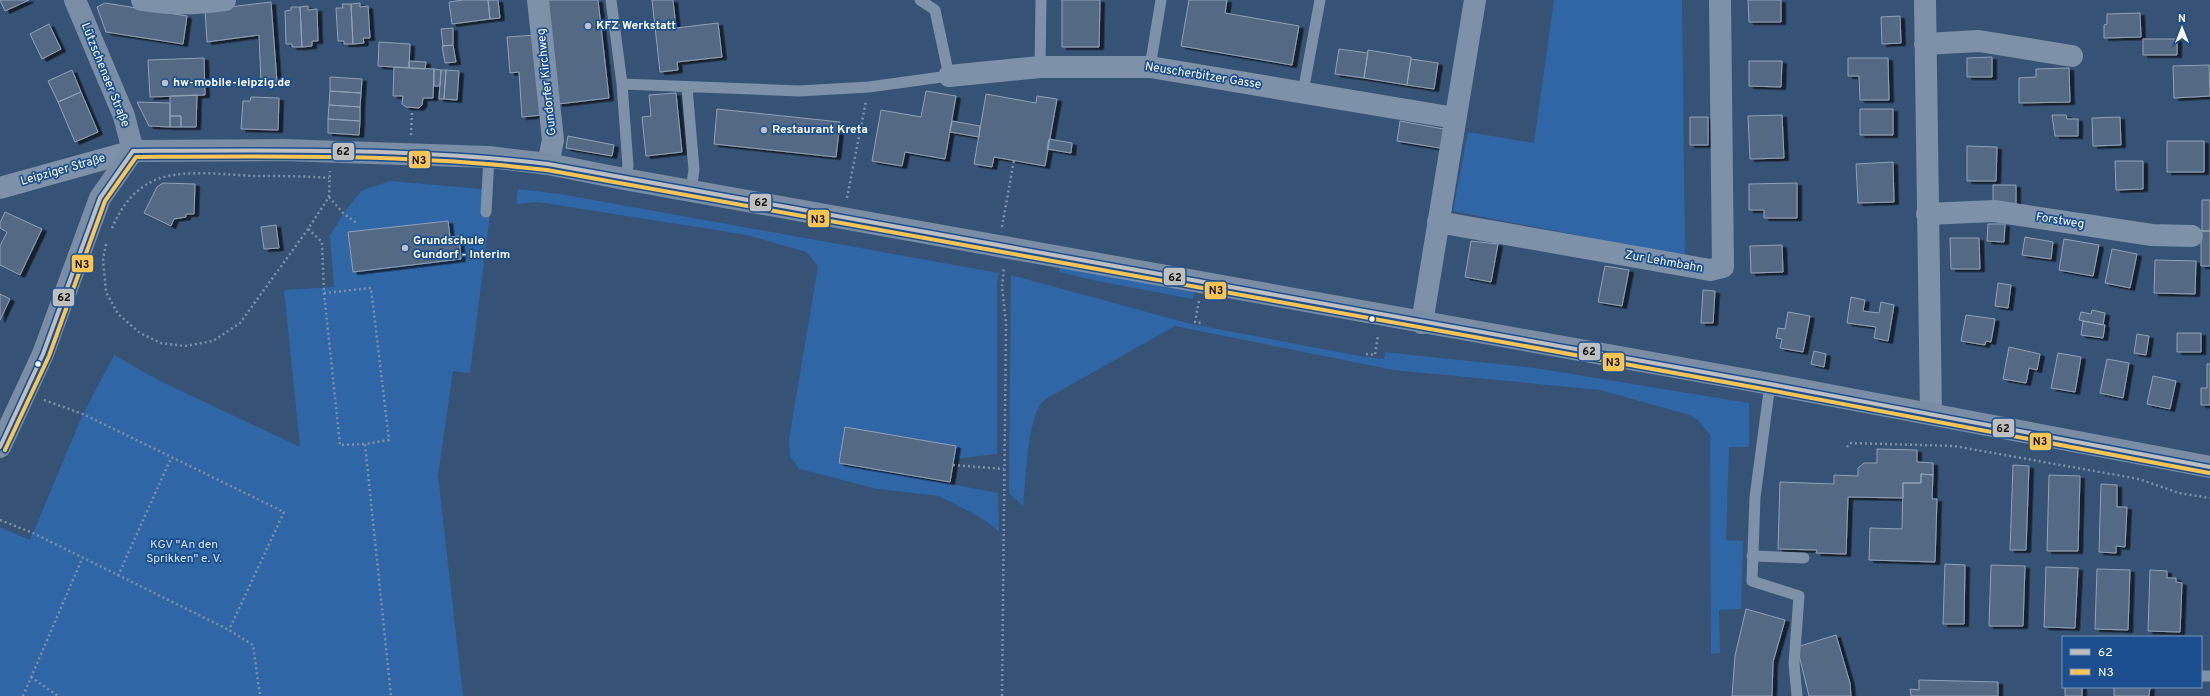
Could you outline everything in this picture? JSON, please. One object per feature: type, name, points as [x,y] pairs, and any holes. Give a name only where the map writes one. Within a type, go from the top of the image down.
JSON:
[{"type":"street","name":"Lützschenaer Straße","points":[[75,0],[124,116],[133,151]]},
{"type":"street","points":[[142,0],[167,4],[195,4],[225,0]]},
{"type":"street","name":"Gundorfer Kirchweg","points":[[538,0],[553,140],[548,164]]},
{"type":"street","points":[[1422,322],[1429,259],[1438,222],[1443,179],[1475,0]]},
{"type":"street","name":"Zur Lehmbahn","points":[[1438,222],[1710,270],[1722,267],[1720,0]]},
{"type":"street","points":[[1924,0],[1931,414]]},
{"type":"street","points":[[1925,44],[1979,40],[2072,56]]},
{"type":"street","name":"Neuscherbitzer Gasse","points":[[949,76],[1040,67],[1150,67],[1455,118]]},
{"type":"street","name":"Leipziger Straße","points":[[0,188],[133,151],[330,152],[489,158],[548,164],[624,179],[1770,384],[2210,467]]},
{"type":"street","points":[[0,447],[40,361],[66,295],[90,220],[100,198],[133,151]]},
{"type":"street","name":"Forstweg","points":[[1927,214],[1994,211],[2152,235],[2192,236]]},
{"type":"lane","points":[[611,0],[622,84],[628,166],[624,179]]},
{"type":"lane","points":[[622,84],[799,91],[869,87],[949,76],[935,10],[920,0]]},
{"type":"lane","points":[[1040,67],[1041,0]]},
{"type":"lane","points":[[1150,67],[1161,0]]},
{"type":"lane","points":[[1303,92],[1320,0]]},
{"type":"lane","points":[[687,87],[694,170],[691,190]]},
{"type":"lane","points":[[486,212],[489,158]]},
{"type":"lane","points":[[1770,384],[1755,497],[1752,581],[1799,596],[1794,663],[1796,696]]},
{"type":"lane","points":[[1752,556],[1804,558]]},
{"type":"path","points":[[847,198],[869,87]]},
{"type":"path","points":[[107,240],[103,260],[106,292],[118,314],[140,333],[161,343],[184,346],[213,340],[240,323],[308,229],[329,197],[330,152]]},
{"type":"path","points":[[1002,696],[1006,324],[1002,288],[1003,246],[1014,160]]},
{"type":"path","points":[[110,234],[121,209],[134,194],[153,181],[175,176],[201,174],[329,178]]},
{"type":"path","points":[[329,197],[343,213],[358,224]]},
{"type":"path","points":[[308,229],[322,242],[324,293],[340,445],[365,444],[389,440],[371,288],[324,293]]},
{"type":"path","points":[[1200,300],[1195,322],[1202,324]]},
{"type":"path","points":[[1366,354],[1375,355],[1378,335]]},
{"type":"path","points":[[44,400],[83,414],[284,512],[229,630]]},
{"type":"path","points":[[1847,447],[1850,443],[1954,446],[2139,479],[2179,492],[2210,498]]},
{"type":"path","points":[[365,444],[391,696]]},
{"type":"path","points":[[118,576],[171,458]]},
{"type":"path","points":[[953,465],[1004,469]]},
{"type":"path","points":[[0,520],[33,534],[229,630],[253,646],[260,696]]},
{"type":"path","points":[[23,696],[82,559]]},
{"type":"path","points":[[31,677],[58,696]]},
{"type":"green space","points":[[1554,0],[1682,0],[1685,256],[1453,211],[1468,132],[1534,143]]},
{"type":"green space","name":"KGV \"An den Sprikken\" e. V.","points":[[390,181],[493,190],[470,373],[453,371],[438,475],[463,696],[0,696],[0,527],[30,540],[83,414],[114,355],[160,381],[300,447],[284,290],[334,287],[330,236],[345,211],[361,191]]},
{"type":"green space","points":[[518,189],[560,194],[999,273],[997,284],[997,454],[954,459],[839,463],[998,493],[999,531],[980,517],[939,496],[878,489],[799,469],[790,456],[789,439],[818,266],[806,252],[747,235],[538,202],[516,204]]},
{"type":"green space","points":[[1060,267],[1194,292],[1193,299],[1097,281],[1059,272]]},
{"type":"green space","points":[[1011,275],[1191,324],[1365,357],[1384,359],[1385,352],[1535,368],[1749,403],[1749,447],[1729,447],[1726,540],[1743,541],[1741,609],[1719,610],[1720,653],[1711,654],[1710,435],[1698,420],[1690,415],[1600,390],[1393,370],[1175,326],[1044,400],[1038,408],[1031,434],[1026,466],[1023,506],[1009,493]]},
{"type":"building","points":[[0,0],[29,0],[5,11]]},
{"type":"building","points":[[463,0],[488,0],[490,19],[452,24],[449,2]]},
{"type":"building","points":[[488,0],[498,0],[500,18],[490,19]]},
{"type":"building","points":[[546,0],[598,0],[609,98],[558,104]]},
{"type":"building","points":[[652,0],[673,0],[676,28],[718,23],[722,57],[677,62],[678,70],[660,72]]},
{"type":"building","points":[[1062,0],[1100,0],[1099,47],[1062,47]]},
{"type":"building","points":[[1189,0],[1227,0],[1225,13],[1299,26],[1292,65],[1181,46]]},
{"type":"building","points":[[1748,0],[1781,0],[1781,22],[1749,22]]},
{"type":"building","points":[[271,2],[277,82],[261,83],[259,35],[207,42],[205,10]]},
{"type":"building","points":[[105,3],[187,16],[183,44],[106,32],[97,7]]},
{"type":"building","points":[[360,3],[360,7],[368,6],[370,38],[363,38],[364,43],[353,44],[351,4]]},
{"type":"building","points":[[342,4],[351,4],[353,44],[344,44],[344,41],[338,41],[336,8],[343,8]]},
{"type":"building","points":[[308,6],[308,10],[317,9],[318,41],[312,41],[312,46],[302,47],[300,7]]},
{"type":"building","points":[[291,7],[300,7],[302,47],[292,47],[292,44],[286,44],[285,11],[291,10]]},
{"type":"building","points":[[2140,13],[2141,37],[2104,38],[2104,25],[2107,24],[2107,14]]},
{"type":"building","points":[[1900,16],[1901,43],[1882,44],[1881,17]]},
{"type":"building","points":[[49,24],[61,49],[42,59],[30,34]]},
{"type":"building","points":[[453,28],[453,45],[443,46],[441,29]]},
{"type":"building","points":[[536,35],[542,115],[522,117],[519,72],[510,73],[507,37]]},
{"type":"building","points":[[2143,39],[2177,39],[2177,55],[2143,55]]},
{"type":"building","points":[[379,42],[410,44],[409,68],[378,66]]},
{"type":"building","points":[[453,45],[456,62],[445,63],[442,46]]},
{"type":"building","points":[[1339,49],[1368,53],[1364,78],[1335,74]]},
{"type":"building","points":[[1368,50],[1411,57],[1407,85],[1364,78]]},
{"type":"building","points":[[1992,57],[1992,77],[1967,77],[1967,58]]},
{"type":"building","points":[[204,58],[205,95],[150,97],[148,60]]},
{"type":"building","points":[[1848,58],[1888,58],[1889,100],[1860,100],[1859,76],[1848,76]]},
{"type":"building","points":[[1411,59],[1438,63],[1434,89],[1407,85]]},
{"type":"building","points":[[409,61],[426,62],[425,69],[409,68]]},
{"type":"building","points":[[1749,61],[1782,61],[1781,87],[1749,86]]},
{"type":"building","points":[[2209,65],[2210,96],[2174,98],[2173,66]]},
{"type":"building","points":[[394,67],[434,69],[433,98],[423,98],[422,105],[419,108],[406,107],[402,104],[403,96],[393,96]]},
{"type":"building","points":[[2069,68],[2070,102],[2019,103],[2019,78],[2036,77],[2036,69]]},
{"type":"building","points":[[434,69],[441,70],[440,86],[434,86]]},
{"type":"building","points":[[72,70],[81,92],[58,102],[48,81]]},
{"type":"building","points":[[441,70],[446,70],[444,99],[439,99]]},
{"type":"building","points":[[446,70],[459,71],[457,100],[444,99]]},
{"type":"building","points":[[330,77],[362,79],[361,93],[330,91]]},
{"type":"building","points":[[330,91],[361,93],[360,107],[329,105]]},
{"type":"building","points":[[926,91],[956,96],[945,159],[905,152],[902,166],[872,161],[881,110],[921,117]]},
{"type":"building","points":[[81,92],[98,132],[75,142],[58,102]]},
{"type":"building","points":[[676,93],[682,152],[646,156],[642,117],[651,116],[649,95]]},
{"type":"building","points":[[986,94],[1036,103],[1037,96],[1057,99],[1045,166],[994,157],[992,167],[974,164]]},
{"type":"building","points":[[197,95],[196,127],[181,127],[181,116],[170,116],[170,96]]},
{"type":"building","points":[[251,97],[279,98],[278,130],[241,129],[243,101],[250,101]]},
{"type":"building","points":[[137,102],[170,103],[170,127],[149,126]]},
{"type":"building","points":[[329,105],[360,107],[360,121],[328,119]]},
{"type":"building","points":[[717,109],[840,122],[836,157],[714,144]]},
{"type":"building","points":[[1860,109],[1893,109],[1893,135],[1860,135]]},
{"type":"building","points":[[1782,115],[1784,158],[1750,159],[1748,116]]},
{"type":"building","points":[[2052,115],[2066,115],[2067,119],[2078,119],[2078,136],[2055,136]]},
{"type":"building","points":[[170,116],[181,116],[181,127],[170,127]]},
{"type":"building","points":[[1690,117],[1708,117],[1708,145],[1690,145]]},
{"type":"building","points":[[2120,117],[2121,145],[2093,146],[2092,118]]},
{"type":"building","points":[[328,119],[360,121],[359,135],[328,133]]},
{"type":"building","points":[[952,121],[980,126],[979,137],[950,132]]},
{"type":"building","points":[[1400,121],[1449,130],[1446,149],[1397,141]]},
{"type":"building","points":[[568,136],[614,145],[612,156],[566,148]]},
{"type":"building","points":[[1049,139],[1072,143],[1071,153],[1047,149]]},
{"type":"building","points":[[2167,141],[2204,141],[2204,172],[2167,172]]},
{"type":"building","points":[[1967,146],[1997,147],[1996,181],[1967,181]]},
{"type":"building","points":[[2115,161],[2143,161],[2143,189],[2116,190]]},
{"type":"building","points":[[1893,162],[1894,202],[1858,203],[1856,164]]},
{"type":"building","points":[[163,183],[195,184],[194,214],[186,214],[186,217],[174,219],[171,226],[144,213],[157,187]]},
{"type":"building","points":[[1797,183],[1797,218],[1764,218],[1764,210],[1749,210],[1749,184]]},
{"type":"building","points":[[1993,185],[2016,185],[2016,205],[1993,205]]},
{"type":"building","points":[[2202,200],[2210,200],[2210,231],[2202,231]]},
{"type":"building","points":[[5,212],[42,229],[20,275],[0,265],[0,246],[7,232],[0,228],[0,223]]},
{"type":"building","name":"Grundschule Gundorf - Interim","points":[[448,221],[450,237],[459,236],[461,259],[353,272],[348,232]]},
{"type":"building","points":[[1988,224],[2005,224],[2004,242],[1987,241]]},
{"type":"building","points":[[276,225],[279,248],[264,249],[261,227]]},
{"type":"building","points":[[2201,231],[2210,231],[2210,266],[2201,266]]},
{"type":"building","points":[[2025,237],[2053,242],[2051,259],[2022,255]]},
{"type":"building","points":[[1950,238],[1979,238],[1980,269],[1951,269]]},
{"type":"building","points":[[2064,239],[2099,245],[2093,276],[2059,270]]},
{"type":"building","points":[[1471,241],[1498,244],[1491,282],[1465,277]]},
{"type":"building","points":[[1782,245],[1783,272],[1751,273],[1750,246]]},
{"type":"building","points":[[2112,249],[2137,254],[2130,288],[2105,283]]},
{"type":"building","points":[[2155,260],[2196,261],[2195,294],[2154,293]]},
{"type":"building","points":[[1605,266],[1629,270],[1622,306],[1598,302]]},
{"type":"building","points":[[1998,283],[2011,285],[2008,308],[1995,306]]},
{"type":"building","points":[[1703,290],[1715,291],[1713,323],[1701,323]]},
{"type":"building","points":[[0,294],[10,299],[0,320]]},
{"type":"building","points":[[1851,297],[1865,300],[1863,311],[1879,313],[1881,302],[1894,305],[1888,341],[1874,338],[1876,327],[1847,323]]},
{"type":"building","points":[[2092,310],[2105,313],[2103,325],[2079,320],[2081,312],[2091,314]]},
{"type":"building","points":[[1788,312],[1810,316],[1803,352],[1780,348],[1782,339],[1776,338],[1778,328],[1785,329]]},
{"type":"building","points":[[1966,315],[1995,319],[1991,342],[1986,341],[1985,345],[1961,341]]},
{"type":"building","points":[[2083,321],[2105,325],[2103,338],[2081,335]]},
{"type":"building","points":[[2177,333],[2201,333],[2201,352],[2177,352]]},
{"type":"building","points":[[2137,334],[2149,336],[2146,355],[2134,353]]},
{"type":"building","points":[[2009,347],[2040,354],[2037,370],[2029,368],[2026,383],[2003,379]]},
{"type":"building","points":[[1814,351],[1826,354],[1824,367],[1811,364]]},
{"type":"building","points":[[2058,353],[2081,357],[2075,392],[2051,388]]},
{"type":"building","points":[[2107,359],[2129,363],[2123,398],[2100,393]]},
{"type":"building","points":[[2207,364],[2210,364],[2210,405],[2201,405],[2201,388],[2207,388]]},
{"type":"building","points":[[2153,376],[2176,381],[2170,409],[2147,404]]},
{"type":"building","points":[[845,427],[956,446],[950,482],[839,463]]},
{"type":"building","points":[[1877,449],[1917,450],[1917,462],[1933,463],[1933,475],[1921,474],[1921,483],[1903,483],[1903,498],[1848,497],[1846,554],[1816,553],[1817,550],[1778,549],[1780,482],[1834,484],[1834,475],[1858,476],[1858,468],[1864,463],[1877,463]]},
{"type":"building","points":[[2013,465],[2029,466],[2026,550],[2010,550]]},
{"type":"building","points":[[1921,474],[1933,475],[1932,499],[1937,499],[1935,562],[1869,560],[1870,528],[1902,529],[1903,483],[1921,483]]},
{"type":"building","points":[[2049,475],[2080,476],[2078,551],[2047,551]]},
{"type":"building","points":[[2101,484],[2117,485],[2117,507],[2127,507],[2125,547],[2116,546],[2116,553],[2099,552]]},
{"type":"building","points":[[1945,564],[1965,565],[1964,624],[1943,624]]},
{"type":"building","points":[[1991,565],[2025,566],[2023,626],[1989,626]]},
{"type":"building","points":[[2046,567],[2078,568],[2075,628],[2044,627]]},
{"type":"building","points":[[2097,569],[2130,570],[2128,630],[2095,629]]},
{"type":"building","points":[[2150,570],[2167,571],[2167,578],[2176,578],[2176,582],[2182,583],[2180,632],[2148,631]]},
{"type":"building","points":[[1746,609],[1785,620],[1773,662],[1772,696],[1732,696],[1735,656]]},
{"type":"building","points":[[1836,635],[1850,683],[1851,696],[1809,696],[1797,647]]},
{"type":"building","points":[[1919,680],[1998,682],[1998,696],[1911,696],[1910,689],[1919,690]]},
{"type":"building","points":[[2065,688],[2082,688],[2082,696],[2065,696]]},
{"type":"building","points":[[2114,688],[2150,688],[2149,696],[2114,696]]},
{"type":"transit line","name":"62","points":[[133,151],[341,151],[445,155],[548,164],[1770,384],[2210,467]]},
{"type":"transit line","name":"62","points":[[0,447],[43,354],[100,198],[133,151]]},
{"type":"transit line","name":"N3","points":[[5,450],[49,356],[105,201],[136,157],[290,156],[445,161],[547,170],[1769,390],[2209,473]]},
{"type":"place","name":"KFZ Werkstatt","points":[[588,26]]},
{"type":"place","name":"hw-mobile-leipzig.de","points":[[165,83]]},
{"type":"place","name":"Restaurant Kreta","points":[[764,130]]},
{"type":"place","name":"Grundschule Gundorf - Interim","points":[[405,248]]}]
